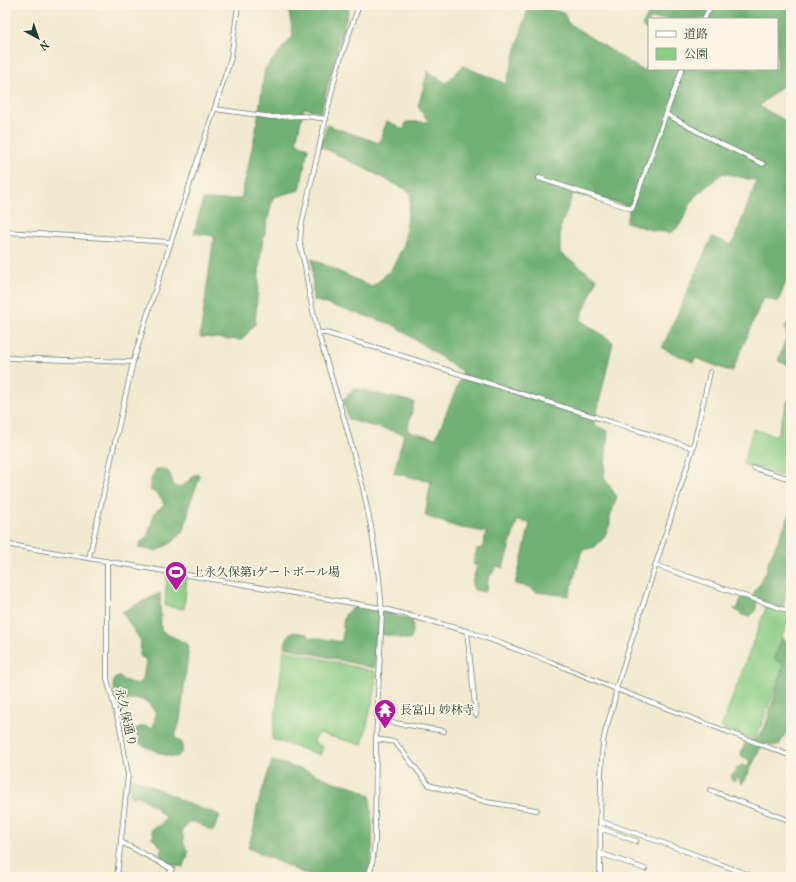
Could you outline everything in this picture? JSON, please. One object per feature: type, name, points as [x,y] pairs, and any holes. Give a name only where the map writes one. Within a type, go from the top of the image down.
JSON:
[{"type":"street","points":[[90,558],[133,362],[231,58],[238,5]]},
{"type":"street","points":[[359,5],[337,69],[301,227],[300,245],[318,333],[363,488],[379,578],[381,608],[376,739],[375,840],[373,859],[368,877]]},
{"type":"street","points":[[704,18],[711,5]]},
{"type":"street","points":[[538,178],[632,209],[682,70]]},
{"type":"street","points":[[215,109],[272,117],[304,116],[326,119]]},
{"type":"street","points":[[666,114],[713,140],[763,164]]},
{"type":"street","points":[[5,232],[171,242]]},
{"type":"street","points":[[318,333],[326,333],[384,350],[693,448]]},
{"type":"street","points":[[5,358],[133,362]]},
{"type":"street","points":[[600,877],[600,820],[603,741],[616,689],[693,448],[710,372]]},
{"type":"street","points":[[754,468],[791,479]]},
{"type":"street","points":[[5,544],[381,608],[467,631],[551,662],[616,689],[791,756]]},
{"type":"street","name":"永久保通り","points":[[107,561],[107,679],[120,726],[128,775],[117,875]]},
{"type":"street","points":[[655,565],[791,612]]},
{"type":"street","points":[[467,631],[476,715]]},
{"type":"street","points":[[377,720],[444,731]]},
{"type":"street","points":[[376,739],[395,742],[429,785],[487,802],[538,810]]},
{"type":"street","points":[[710,790],[791,821]]},
{"type":"street","points":[[600,820],[755,877]]},
{"type":"street","points":[[600,828],[636,841]]},
{"type":"street","points":[[121,842],[172,869],[167,877]]},
{"type":"street","points":[[600,853],[646,869]]},
{"type":"street","points":[[117,875],[125,877]]},
{"type":"green space","points":[[288,5],[350,5],[321,112],[304,108],[296,142],[308,148],[300,190],[273,197],[261,249],[255,324],[242,340],[200,337],[214,236],[194,233],[203,200],[241,199],[256,130],[265,69],[293,36]]},
{"type":"green space","points":[[529,5],[564,13],[568,23],[643,71],[648,64],[648,70],[778,70],[778,18],[648,18],[648,31],[642,26],[653,5],[791,5],[791,84],[787,82],[759,106],[791,124],[791,269],[778,302],[763,298],[732,372],[696,358],[693,362],[662,348],[712,237],[732,245],[757,181],[723,173],[694,197],[680,225],[671,233],[651,230],[626,222],[630,207],[573,194],[560,228],[560,253],[597,279],[580,320],[613,342],[594,425],[608,431],[604,478],[617,497],[610,517],[610,524],[604,538],[595,547],[582,550],[569,596],[536,592],[529,587],[515,584],[530,523],[517,521],[503,568],[497,566],[488,579],[487,589],[484,592],[474,590],[472,583],[477,566],[473,564],[477,549],[483,548],[486,532],[457,527],[425,516],[431,482],[394,473],[404,434],[349,420],[343,400],[355,389],[414,402],[407,431],[436,438],[463,372],[392,324],[313,300],[312,259],[372,287],[391,270],[404,245],[411,192],[320,146],[327,125],[379,143],[387,121],[404,130],[406,122],[429,122],[418,107],[428,71],[446,83],[463,66],[506,84]]},
{"type":"green space","points":[[791,319],[791,366],[778,361],[787,336],[785,327]]},
{"type":"green space","points":[[788,400],[791,401],[791,479],[743,464],[753,429],[777,436]]},
{"type":"green space","points":[[156,469],[167,470],[170,474],[173,485],[178,488],[184,485],[196,474],[200,476],[190,502],[184,530],[173,542],[156,551],[138,548],[141,541],[147,538],[155,512],[164,505],[159,496],[151,491],[150,482]]},
{"type":"green space","points":[[791,512],[791,588],[787,588],[783,608],[760,600],[756,603],[755,610],[750,617],[742,615],[733,608],[737,608],[742,597],[749,599],[761,583],[761,579],[766,572],[769,560]]},
{"type":"green space","name":"上永久保第1ゲートボール場","points":[[167,574],[187,578],[184,609],[165,606]]},
{"type":"green space","points":[[160,593],[161,631],[187,644],[188,654],[180,721],[175,737],[182,743],[182,752],[177,757],[162,754],[139,743],[135,729],[143,726],[153,728],[156,714],[150,705],[141,699],[117,701],[113,683],[115,678],[120,677],[123,680],[137,684],[143,679],[146,660],[140,656],[141,641],[122,612]]},
{"type":"green space","points":[[767,605],[791,613],[774,658],[785,663],[755,741],[721,728]]},
{"type":"green space","points":[[354,608],[385,612],[412,620],[413,626],[411,639],[409,640],[377,633],[374,668],[284,647],[289,634],[292,632],[307,634],[311,638],[341,642],[344,618],[349,611]]},
{"type":"green space","points":[[783,638],[787,643],[791,643],[791,717],[787,731],[779,745],[775,746],[766,744],[760,749],[744,782],[741,784],[738,776],[734,781],[731,779],[731,776],[741,765],[747,767],[750,762],[747,758],[741,755],[746,741],[756,742],[765,727],[783,668],[782,663],[775,659]]},
{"type":"green space","points":[[284,650],[376,672],[375,691],[362,745],[317,733],[314,743],[323,747],[320,755],[272,739]]},
{"type":"green space","points":[[272,761],[308,771],[334,782],[352,786],[370,795],[372,846],[366,877],[312,877],[248,848],[254,828],[257,807]]},
{"type":"green space","points":[[131,778],[176,797],[177,799],[220,816],[213,831],[195,822],[187,822],[186,827],[182,830],[184,844],[188,852],[187,855],[189,856],[184,862],[183,867],[163,861],[160,853],[162,848],[152,838],[154,834],[151,832],[153,828],[158,826],[166,819],[155,807],[139,796],[131,797]]},
{"type":"place","name":"上永久保第1ゲートボール場","points":[[176,592]]},
{"type":"place","name":"長富山 妙林寺","points":[[385,730]]}]
